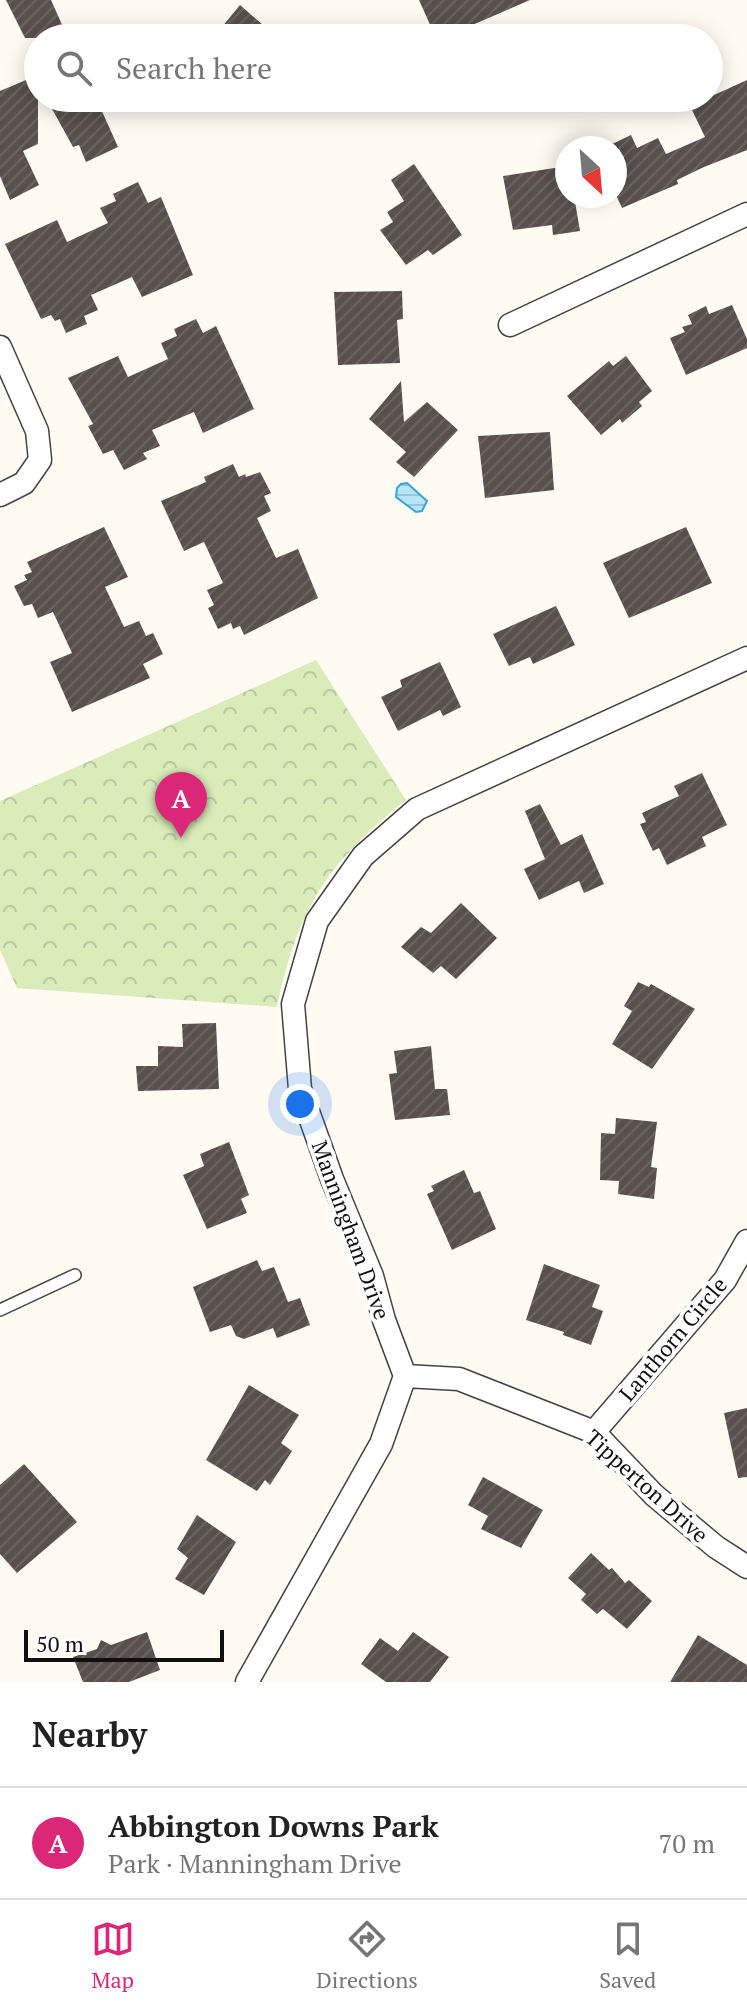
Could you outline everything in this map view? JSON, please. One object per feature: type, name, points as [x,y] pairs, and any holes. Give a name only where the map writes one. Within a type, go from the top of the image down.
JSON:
[{"type":"street","points":[[510,325],[747,214]]},
{"type":"street","points":[[0,347],[37,431],[40,460],[24,483],[0,495]]},
{"type":"street","name":"Manningham Drive","points":[[405,1376],[372,1276],[332,1179],[300,1089],[293,1004],[317,921],[363,856],[417,809],[747,658]]},
{"type":"street","name":"Lanthorn Circle","points":[[594,1432],[725,1280],[747,1241]]},
{"type":"street","points":[[247,1682],[381,1444],[405,1376]]},
{"type":"street","name":"Tipperton Drive","points":[[405,1376],[459,1379],[594,1432],[654,1495],[716,1547],[747,1567]]},
{"type":"lane","points":[[0,1310],[75,1275]]},
{"type":"green space","points":[[316,660],[406,800],[355,845],[320,890],[295,942],[277,1007],[17,988],[0,950],[0,801]]},
{"type":"water","points":[[407,483],[427,501],[422,511],[416,512],[396,497],[397,488]]},
{"type":"building","points":[[6,0],[51,0],[62,24],[24,24],[24,36]]},
{"type":"building","points":[[419,0],[530,0],[474,24],[430,24]]},
{"type":"building","points":[[240,5],[262,24],[224,24]]},
{"type":"building","points":[[747,80],[747,150],[704,167],[677,180],[678,184],[627,206],[627,137],[631,135],[637,148],[658,138],[666,154],[705,137],[693,112],[723,112],[723,91]]},
{"type":"building","points":[[24,81],[24,112],[38,112],[38,144],[23,151],[39,185],[10,200],[0,176],[0,91]]},
{"type":"building","points":[[54,112],[102,112],[118,147],[86,162],[79,145],[73,147]]},
{"type":"building","points":[[414,164],[462,235],[433,255],[428,250],[406,265],[380,230],[393,222],[387,212],[404,201],[391,180]]},
{"type":"building","points":[[555,168],[555,208],[576,208],[580,231],[553,235],[552,225],[513,230],[503,176]]},
{"type":"building","points":[[138,182],[148,203],[161,197],[193,275],[142,297],[132,277],[91,295],[98,310],[84,316],[87,324],[66,333],[60,319],[55,321],[51,315],[41,319],[5,244],[57,220],[67,242],[108,223],[100,208],[116,201],[113,194]]},
{"type":"building","points":[[402,291],[403,319],[397,320],[400,363],[338,365],[334,292]]},
{"type":"building","points":[[732,305],[747,339],[747,348],[686,375],[670,338],[685,332],[682,327],[692,324],[688,315],[706,306],[709,314]]},
{"type":"building","points":[[196,319],[203,333],[216,326],[254,409],[203,433],[194,412],[152,430],[160,446],[143,453],[147,459],[124,470],[113,450],[103,454],[88,426],[93,424],[68,378],[118,356],[128,377],[168,359],[161,343],[177,336],[174,329]]},
{"type":"building","points":[[626,356],[652,391],[639,402],[642,406],[601,435],[567,396],[609,361],[613,366]]},
{"type":"building","points":[[401,381],[404,422],[427,402],[458,430],[414,477],[396,462],[406,452],[369,419]]},
{"type":"building","points":[[550,432],[554,490],[485,498],[478,436]]},
{"type":"building","points":[[233,464],[239,477],[260,472],[271,493],[264,496],[271,511],[257,518],[276,558],[298,549],[318,598],[244,635],[240,626],[233,629],[231,623],[218,629],[208,608],[214,605],[207,590],[223,583],[204,542],[184,551],[161,501],[206,482],[204,477]]},
{"type":"building","points":[[104,527],[128,577],[105,587],[124,627],[139,621],[146,636],[153,633],[163,654],[143,664],[150,678],[72,712],[50,662],[72,653],[53,612],[38,618],[32,604],[24,606],[14,586],[27,580],[24,575],[32,572],[27,562]]},
{"type":"building","points":[[686,527],[712,583],[629,618],[603,563]]},
{"type":"building","points":[[556,606],[575,645],[533,664],[530,657],[509,666],[493,634]]},
{"type":"building","points":[[440,662],[461,707],[443,716],[440,710],[398,731],[381,697],[402,687],[400,680]]},
{"type":"building","points":[[702,773],[727,825],[702,837],[706,846],[667,865],[659,848],[653,851],[640,824],[646,822],[642,813],[679,796],[674,786]]},
{"type":"building","points":[[540,804],[561,845],[582,834],[604,884],[584,893],[579,881],[539,900],[524,869],[545,859],[525,811]]},
{"type":"building","points":[[461,903],[497,938],[456,979],[441,966],[433,973],[401,947],[421,927],[431,933]]},
{"type":"building","points":[[638,982],[649,987],[651,984],[695,1009],[652,1069],[612,1044],[632,1011],[624,1006]]},
{"type":"building","points":[[216,1023],[219,1089],[138,1091],[136,1066],[158,1066],[158,1046],[183,1047],[182,1024]]},
{"type":"building","points":[[431,1046],[435,1089],[447,1089],[450,1115],[395,1120],[389,1074],[397,1073],[394,1051]]},
{"type":"building","points":[[616,1118],[657,1122],[651,1167],[657,1168],[654,1199],[618,1194],[619,1181],[600,1180],[601,1133],[615,1134]]},
{"type":"building","points":[[229,1142],[249,1195],[241,1199],[247,1213],[207,1229],[183,1175],[204,1166],[200,1154]]},
{"type":"building","points":[[464,1170],[474,1193],[480,1191],[496,1229],[452,1250],[427,1194],[434,1191],[431,1186]]},
{"type":"building","points":[[257,1260],[262,1271],[274,1267],[288,1302],[300,1298],[310,1325],[277,1338],[273,1328],[244,1339],[236,1336],[231,1325],[210,1332],[193,1287]]},
{"type":"building","points":[[544,1264],[600,1285],[592,1307],[603,1311],[591,1345],[563,1335],[564,1332],[526,1320]]},
{"type":"building","points":[[249,1385],[299,1415],[281,1443],[292,1451],[270,1485],[265,1480],[257,1491],[206,1460]]},
{"type":"building","points":[[747,1408],[747,1477],[738,1478],[724,1413]]},
{"type":"building","points":[[24,1464],[77,1522],[17,1573],[0,1554],[0,1485]]},
{"type":"building","points":[[483,1477],[543,1510],[521,1548],[481,1529],[488,1516],[468,1505]]},
{"type":"building","points":[[197,1515],[236,1542],[204,1595],[175,1579],[188,1558],[177,1549]]},
{"type":"building","points":[[591,1553],[609,1570],[612,1568],[625,1583],[629,1580],[652,1601],[627,1629],[603,1609],[597,1614],[581,1600],[586,1594],[568,1578]]},
{"type":"building","points":[[147,1632],[160,1670],[129,1682],[83,1682],[73,1657],[97,1649],[101,1640],[111,1645]]},
{"type":"building","points":[[413,1632],[449,1657],[430,1682],[386,1682],[361,1664],[380,1638],[398,1651]]},
{"type":"building","points":[[698,1635],[747,1665],[747,1682],[670,1682]]},
{"type":"place","name":"Abbington Downs Park","points":[[181,838]]}]
